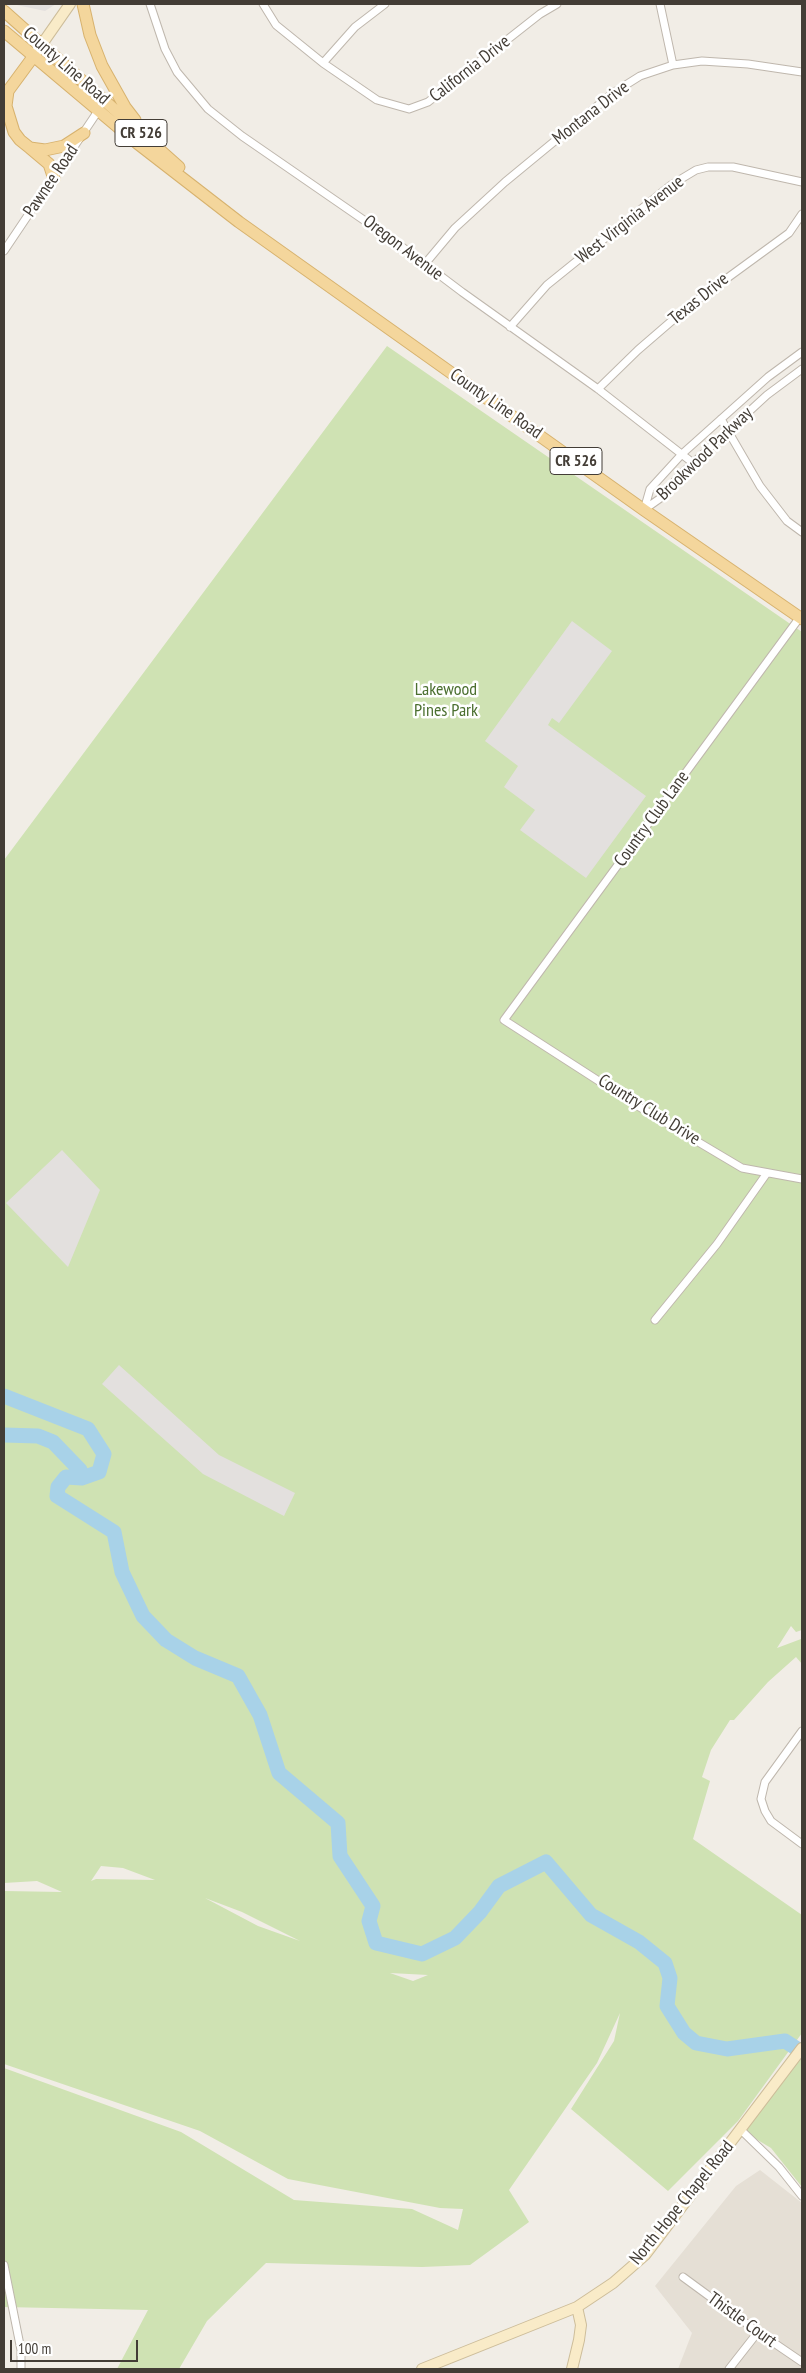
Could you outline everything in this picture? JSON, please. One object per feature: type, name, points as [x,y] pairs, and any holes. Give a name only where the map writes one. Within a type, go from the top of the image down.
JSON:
[{"type":"main road","points":[[54,179],[49,164],[20,140],[14,132],[6,106],[8,91],[70,4]]},
{"type":"main road","points":[[83,4],[90,35],[102,66],[125,107],[154,144]]},
{"type":"main road","name":"County Line Road","points":[[4,11],[239,222]]},
{"type":"main road","name":"County Line Road","points":[[4,31],[98,111],[239,222],[644,510],[801,618]]},
{"type":"main road","points":[[30,148],[56,149],[84,133]]},
{"type":"main road","name":"North Hope Chapel Road","points":[[422,2369],[577,2307],[613,2283],[645,2255],[742,2130],[799,2052]]},
{"type":"main road","points":[[572,2369],[580,2332],[577,2307]]},
{"type":"street","name":"Oregon Avenue","points":[[150,4],[165,49],[176,72],[191,92],[208,109],[242,136],[354,212],[598,389],[693,463]]},
{"type":"street","name":"California Drive","points":[[263,4],[276,25],[323,63],[377,100],[409,109],[428,102],[540,14],[556,4]]},
{"type":"street","points":[[323,63],[355,27],[385,4]]},
{"type":"street","points":[[660,4],[673,65]]},
{"type":"street","name":"Montana Drive","points":[[424,264],[455,228],[505,182],[613,93],[640,76],[673,65],[702,61],[748,64],[802,72]]},
{"type":"street","name":"Pawnee Road","points":[[4,251],[98,111]]},
{"type":"street","name":"West Virginia Avenue","points":[[510,327],[547,285],[671,185],[696,170],[708,167],[733,167],[802,182]]},
{"type":"street","name":"Texas Drive","points":[[598,389],[638,350],[689,306],[789,233],[802,214]]},
{"type":"street","name":"Brookwood Parkway","points":[[644,510],[650,489],[682,454],[768,376],[802,352]]},
{"type":"street","name":"Brookwood Parkway","points":[[644,510],[662,497],[693,463],[767,395],[802,369]]},
{"type":"street","points":[[721,419],[760,486],[787,521],[802,532]]},
{"type":"street","name":"Country Club Lane","points":[[504,1020],[801,618]]},
{"type":"street","name":"Country Club Drive","points":[[504,1020],[636,1105],[742,1168],[802,1179]]},
{"type":"street","points":[[655,1320],[717,1244],[767,1173]]},
{"type":"street","points":[[802,1732],[765,1782],[762,1799],[765,1811],[771,1821],[802,1844]]},
{"type":"street","points":[[742,2130],[778,2167],[802,2196]]},
{"type":"street","points":[[4,2265],[21,2350],[22,2369]]},
{"type":"street","name":"Thistle Court","points":[[683,2277],[802,2362]]},
{"type":"street","points":[[729,2369],[758,2332]]},
{"type":"shaded area","points":[[12,4],[56,4],[45,11]]},
{"type":"shaded area","points":[[572,621],[612,651],[559,723],[552,718],[548,725],[646,796],[586,878],[520,830],[535,810],[504,787],[518,766],[485,741]]},
{"type":"shaded area","points":[[62,1150],[100,1190],[68,1267],[6,1203]]},
{"type":"shaded area","points":[[119,1365],[219,1455],[295,1493],[284,1516],[203,1474],[102,1384]]},
{"type":"shaded area","points":[[760,2170],[802,2203],[802,2369],[678,2369],[692,2333],[655,2286],[736,2186]]},
{"type":"green space","name":"Lakewood Pines Park","points":[[387,346],[802,632],[802,1630],[796,1632],[791,1626],[777,1648],[801,1639],[802,1664],[796,1657],[768,1682],[734,1720],[730,1720],[711,1750],[702,1777],[710,1781],[693,1839],[802,1915],[802,2033],[738,2121],[668,2191],[571,2109],[614,2041],[620,2013],[597,2063],[509,2190],[529,2222],[470,2265],[422,2267],[266,2263],[207,2321],[179,2369],[117,2369],[148,2310],[4,2307],[4,2068],[181,2132],[294,2200],[412,2209],[458,2230],[463,2209],[440,2208],[288,2179],[200,2131],[4,2064],[4,1891],[62,1892],[37,1881],[4,1883],[4,860]],"holes":[[[101,1866],[123,1868],[155,1880],[96,1879],[91,1881]],[[205,1898],[242,1912],[300,1941],[258,1926]],[[390,1973],[428,1975],[413,1981]]]},
{"type":"green space","points":[[802,2048],[802,2187],[771,2148],[741,2130]]},
{"type":"waterway","points":[[4,1396],[88,1429],[104,1454],[99,1472],[82,1478],[66,1477],[58,1487],[57,1496],[114,1532],[122,1572],[143,1616],[166,1640],[195,1658],[238,1676],[260,1715],[279,1773],[338,1823],[340,1856],[373,1906],[369,1921],[376,1943],[422,1954],[455,1938],[480,1912],[499,1886],[546,1862],[591,1915],[639,1942],[665,1963],[670,1978],[667,2006],[684,2033],[696,2043],[727,2049],[785,2041],[802,2052]]},
{"type":"waterway","points":[[4,1435],[38,1436],[53,1442],[80,1470],[82,1478]]}]
